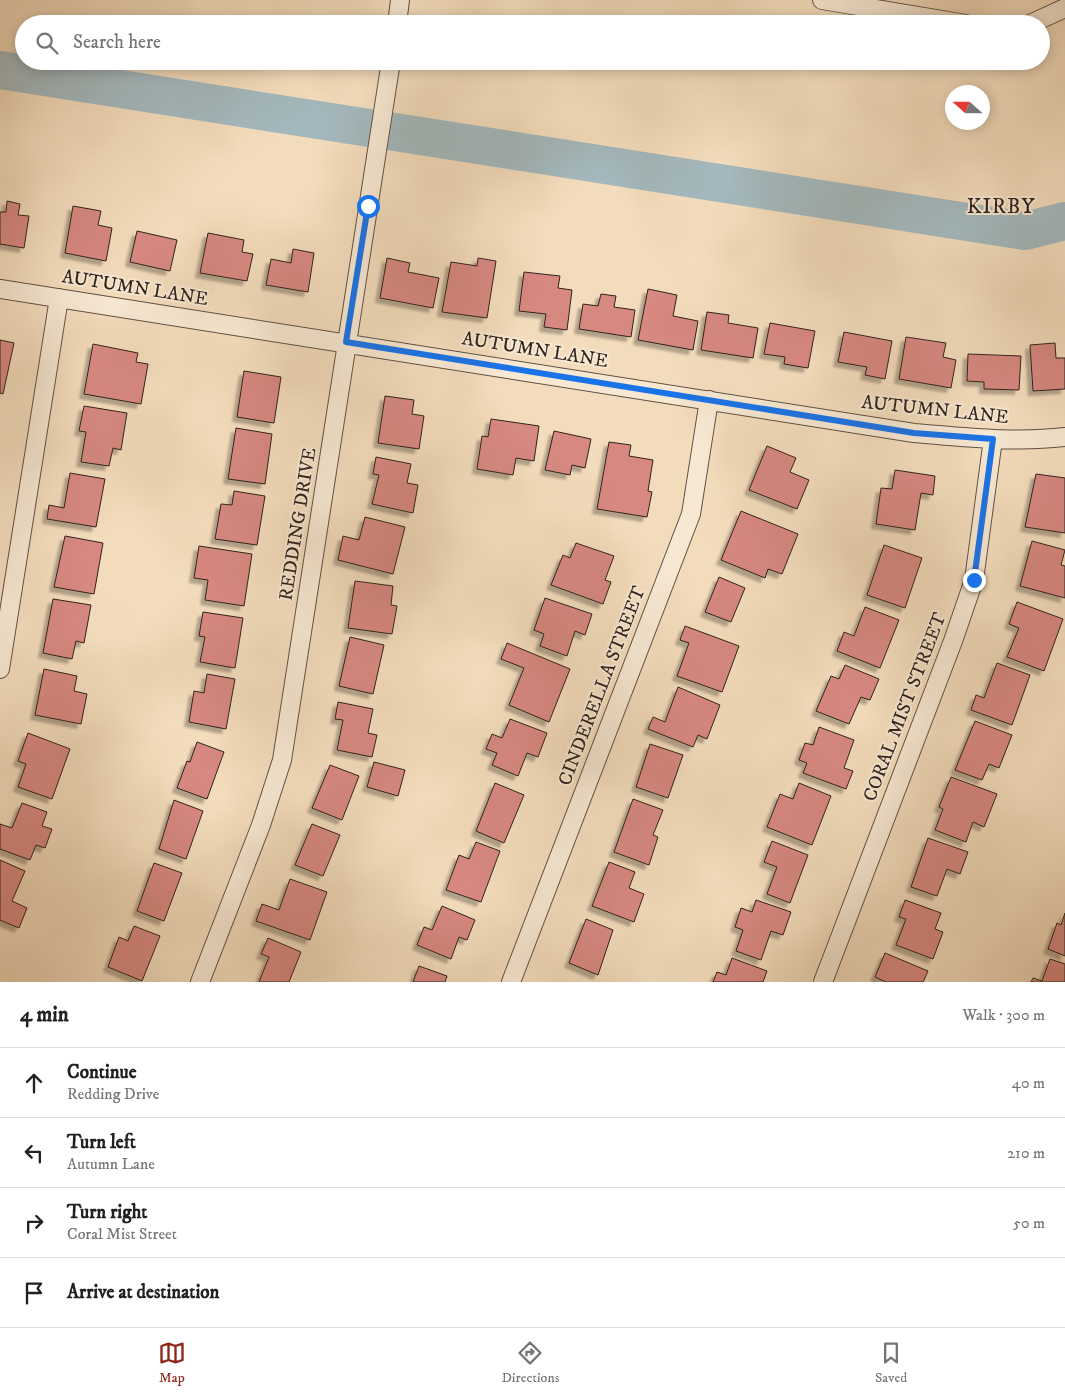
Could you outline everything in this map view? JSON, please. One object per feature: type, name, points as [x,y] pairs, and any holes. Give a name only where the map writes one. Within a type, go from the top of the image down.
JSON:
[{"type":"street","points":[[398,15],[400,0]]},
{"type":"street","points":[[822,0],[912,15]]},
{"type":"street","points":[[1050,15],[1065,8]]},
{"type":"street","name":"REDDING DRIVE","points":[[200,982],[261,825],[282,760],[390,70]]},
{"type":"street","name":"AUTUMN LANE","points":[[0,289],[914,433],[993,439],[1065,437]]},
{"type":"street","points":[[0,668],[2,645],[60,298]]},
{"type":"street","name":"CINDERELLA STREET","points":[[511,982],[691,514],[709,400]]},
{"type":"street","name":"CORAL MIST STREET","points":[[823,982],[953,641],[974,580],[993,439]]},
{"type":"building","points":[[7,201],[20,204],[18,215],[29,216],[24,248],[0,244],[0,212],[6,212]]},
{"type":"building","points":[[73,206],[101,211],[98,225],[112,228],[106,261],[65,253]]},
{"type":"building","points":[[137,231],[177,240],[170,271],[130,262]]},
{"type":"building","points":[[208,233],[244,240],[242,252],[253,254],[247,281],[200,273]]},
{"type":"building","points":[[293,249],[314,253],[308,292],[266,285],[271,259],[291,263]]},
{"type":"building","points":[[387,258],[410,263],[408,272],[439,278],[433,308],[380,298]]},
{"type":"building","points":[[478,258],[496,261],[487,318],[442,312],[451,262],[477,266]]},
{"type":"building","points":[[524,272],[560,276],[558,288],[572,290],[567,330],[544,327],[546,314],[519,311]]},
{"type":"building","points":[[648,289],[677,295],[673,316],[698,321],[693,350],[638,340]]},
{"type":"building","points":[[601,294],[616,296],[614,307],[635,310],[631,337],[579,329],[583,304],[598,306]]},
{"type":"building","points":[[707,312],[729,315],[728,323],[758,328],[753,358],[701,350]]},
{"type":"building","points":[[770,323],[815,331],[808,368],[784,364],[785,357],[764,354]]},
{"type":"building","points":[[844,332],[892,341],[885,379],[865,375],[867,367],[838,362]]},
{"type":"building","points":[[906,337],[946,343],[943,357],[956,360],[951,388],[899,379]]},
{"type":"building","points":[[0,340],[14,343],[3,394],[0,393]]},
{"type":"building","points":[[1055,343],[1056,358],[1065,358],[1065,389],[1033,391],[1030,345]]},
{"type":"building","points":[[93,344],[138,353],[136,362],[148,364],[141,404],[84,394]]},
{"type":"building","points":[[968,354],[1021,356],[1019,390],[984,389],[984,382],[967,381]]},
{"type":"building","points":[[244,371],[281,377],[274,423],[237,417]]},
{"type":"building","points":[[385,396],[414,400],[412,414],[424,416],[419,449],[378,443]]},
{"type":"building","points":[[84,406],[127,413],[121,450],[113,448],[109,466],[81,462],[86,432],[79,431]]},
{"type":"building","points":[[491,419],[539,426],[534,461],[516,458],[513,475],[477,469],[482,436],[488,437]]},
{"type":"building","points":[[236,428],[272,434],[265,484],[228,479]]},
{"type":"building","points":[[554,431],[591,439],[585,468],[572,465],[570,475],[545,470]]},
{"type":"building","points":[[609,442],[631,445],[629,456],[653,460],[648,491],[652,492],[647,517],[597,509]]},
{"type":"building","points":[[767,446],[796,458],[790,472],[809,480],[797,509],[749,490]]},
{"type":"building","points":[[376,457],[411,464],[407,483],[418,485],[413,513],[372,504],[379,475],[373,474]]},
{"type":"building","points":[[895,470],[935,476],[933,495],[921,493],[915,530],[876,524],[881,488],[892,489]]},
{"type":"building","points":[[70,473],[105,479],[96,527],[47,519],[49,505],[64,508]]},
{"type":"building","points":[[1036,474],[1065,478],[1065,533],[1025,527]]},
{"type":"building","points":[[234,491],[265,496],[257,545],[215,539],[221,504],[232,505]]},
{"type":"building","points":[[741,511],[798,534],[782,574],[768,569],[765,578],[721,560]]},
{"type":"building","points":[[365,517],[405,527],[393,574],[338,560],[343,536],[359,540]]},
{"type":"building","points":[[65,536],[103,543],[94,594],[54,587]]},
{"type":"building","points":[[1032,541],[1065,550],[1061,565],[1065,566],[1065,598],[1020,586]]},
{"type":"building","points":[[576,543],[614,556],[605,580],[611,582],[603,604],[551,585],[563,555],[570,558]]},
{"type":"building","points":[[884,545],[922,558],[905,608],[867,595]]},
{"type":"building","points":[[199,546],[252,554],[244,606],[205,600],[208,580],[194,578]]},
{"type":"building","points":[[719,577],[745,588],[731,622],[705,612]]},
{"type":"building","points":[[355,581],[393,586],[391,605],[397,606],[392,634],[348,628]]},
{"type":"building","points":[[545,598],[592,614],[585,635],[575,631],[567,656],[540,646],[544,634],[534,630]]},
{"type":"building","points":[[53,599],[91,605],[84,643],[76,641],[72,659],[43,653]]},
{"type":"building","points":[[1017,602],[1063,619],[1044,671],[1007,657],[1019,628],[1009,624]]},
{"type":"building","points":[[865,607],[899,620],[880,668],[837,651],[844,632],[854,636]]},
{"type":"building","points":[[203,612],[243,618],[235,668],[200,662],[205,637],[199,636]]},
{"type":"building","points":[[685,626],[739,646],[722,692],[677,676],[689,643],[680,640]]},
{"type":"building","points":[[350,637],[384,645],[373,694],[339,686]]},
{"type":"building","points":[[507,643],[570,669],[549,722],[509,705],[524,668],[501,659]]},
{"type":"building","points":[[997,663],[1030,675],[1012,725],[971,710],[976,695],[984,698]]},
{"type":"building","points":[[845,665],[879,679],[870,700],[861,697],[849,724],[816,711],[831,676],[839,679]]},
{"type":"building","points":[[44,669],[77,676],[74,691],[87,694],[81,724],[35,715]]},
{"type":"building","points":[[207,674],[235,679],[226,729],[189,722],[194,691],[204,693]]},
{"type":"building","points":[[678,687],[720,705],[707,739],[698,735],[693,747],[648,729],[653,717],[665,722]]},
{"type":"building","points":[[338,702],[373,709],[368,733],[377,735],[372,757],[337,750],[343,720],[335,719]]},
{"type":"building","points":[[510,719],[547,733],[538,757],[527,753],[518,776],[492,765],[497,753],[486,749],[492,734],[502,738]]},
{"type":"building","points":[[975,721],[1012,735],[999,768],[989,764],[982,780],[955,770]]},
{"type":"building","points":[[819,727],[854,740],[844,768],[853,771],[846,789],[803,773],[807,763],[799,760],[805,743],[813,745]]},
{"type":"building","points":[[28,733],[70,749],[52,799],[18,787],[26,764],[18,761]]},
{"type":"building","points":[[197,742],[224,752],[207,799],[177,788],[187,761],[190,762]]},
{"type":"building","points":[[650,744],[683,755],[668,798],[636,787]]},
{"type":"building","points":[[374,762],[405,770],[398,796],[367,787]]},
{"type":"building","points":[[330,765],[359,776],[342,820],[312,808]]},
{"type":"building","points":[[951,777],[997,794],[984,827],[973,822],[966,842],[935,830],[943,809],[939,807]]},
{"type":"building","points":[[495,783],[524,795],[504,843],[476,831]]},
{"type":"building","points":[[799,783],[831,796],[812,845],[767,827],[780,794],[793,799]]},
{"type":"building","points":[[633,799],[663,810],[653,835],[658,837],[649,865],[614,852]]},
{"type":"building","points":[[174,800],[203,811],[186,859],[159,849]]},
{"type":"building","points":[[22,803],[47,812],[42,826],[52,829],[45,848],[36,845],[30,860],[0,849],[0,824],[12,828]]},
{"type":"building","points":[[312,824],[340,835],[323,876],[295,865]]},
{"type":"building","points":[[928,838],[968,852],[960,874],[947,869],[937,896],[911,887]]},
{"type":"building","points":[[772,841],[808,855],[790,903],[767,894],[777,867],[764,862]]},
{"type":"building","points":[[476,842],[500,851],[481,902],[446,890],[459,855],[469,859]]},
{"type":"building","points":[[0,860],[25,871],[12,901],[27,908],[19,928],[0,920]]},
{"type":"building","points":[[609,862],[635,872],[629,888],[644,894],[634,922],[592,906]]},
{"type":"building","points":[[154,863],[182,873],[164,921],[137,911]]},
{"type":"building","points":[[290,879],[327,892],[310,940],[256,921],[262,904],[279,910]]},
{"type":"building","points":[[756,900],[791,912],[783,935],[771,931],[761,960],[736,951],[743,930],[735,927],[741,908],[752,912]]},
{"type":"building","points":[[905,900],[941,913],[935,929],[943,932],[933,959],[896,945],[906,919],[899,917]]},
{"type":"building","points":[[442,906],[475,920],[467,940],[459,937],[451,959],[417,945],[424,927],[432,930]]},
{"type":"building","points":[[1065,913],[1065,956],[1048,949],[1057,923],[1061,925]]},
{"type":"building","points":[[586,919],[613,930],[598,975],[569,963]]},
{"type":"building","points":[[134,926],[160,936],[142,981],[108,967],[119,937],[128,941]]},
{"type":"building","points":[[268,938],[301,952],[289,982],[259,982],[269,957],[261,954]]},
{"type":"building","points":[[885,953],[928,971],[923,982],[886,982],[875,977]]},
{"type":"building","points":[[732,958],[767,971],[763,982],[713,982],[717,972],[726,975]]},
{"type":"building","points":[[1050,959],[1065,964],[1065,982],[1031,982],[1033,978],[1042,981]]},
{"type":"building","points":[[419,966],[447,976],[445,982],[413,982]]},
{"type":"waterway","points":[[0,70],[1025,231],[1065,221]]},
{"type":"district","name":"KIRBY","points":[[1001,207]]},
{"type":"route","points":[[368,206],[346,342],[914,433],[993,439],[974,580]]}]
